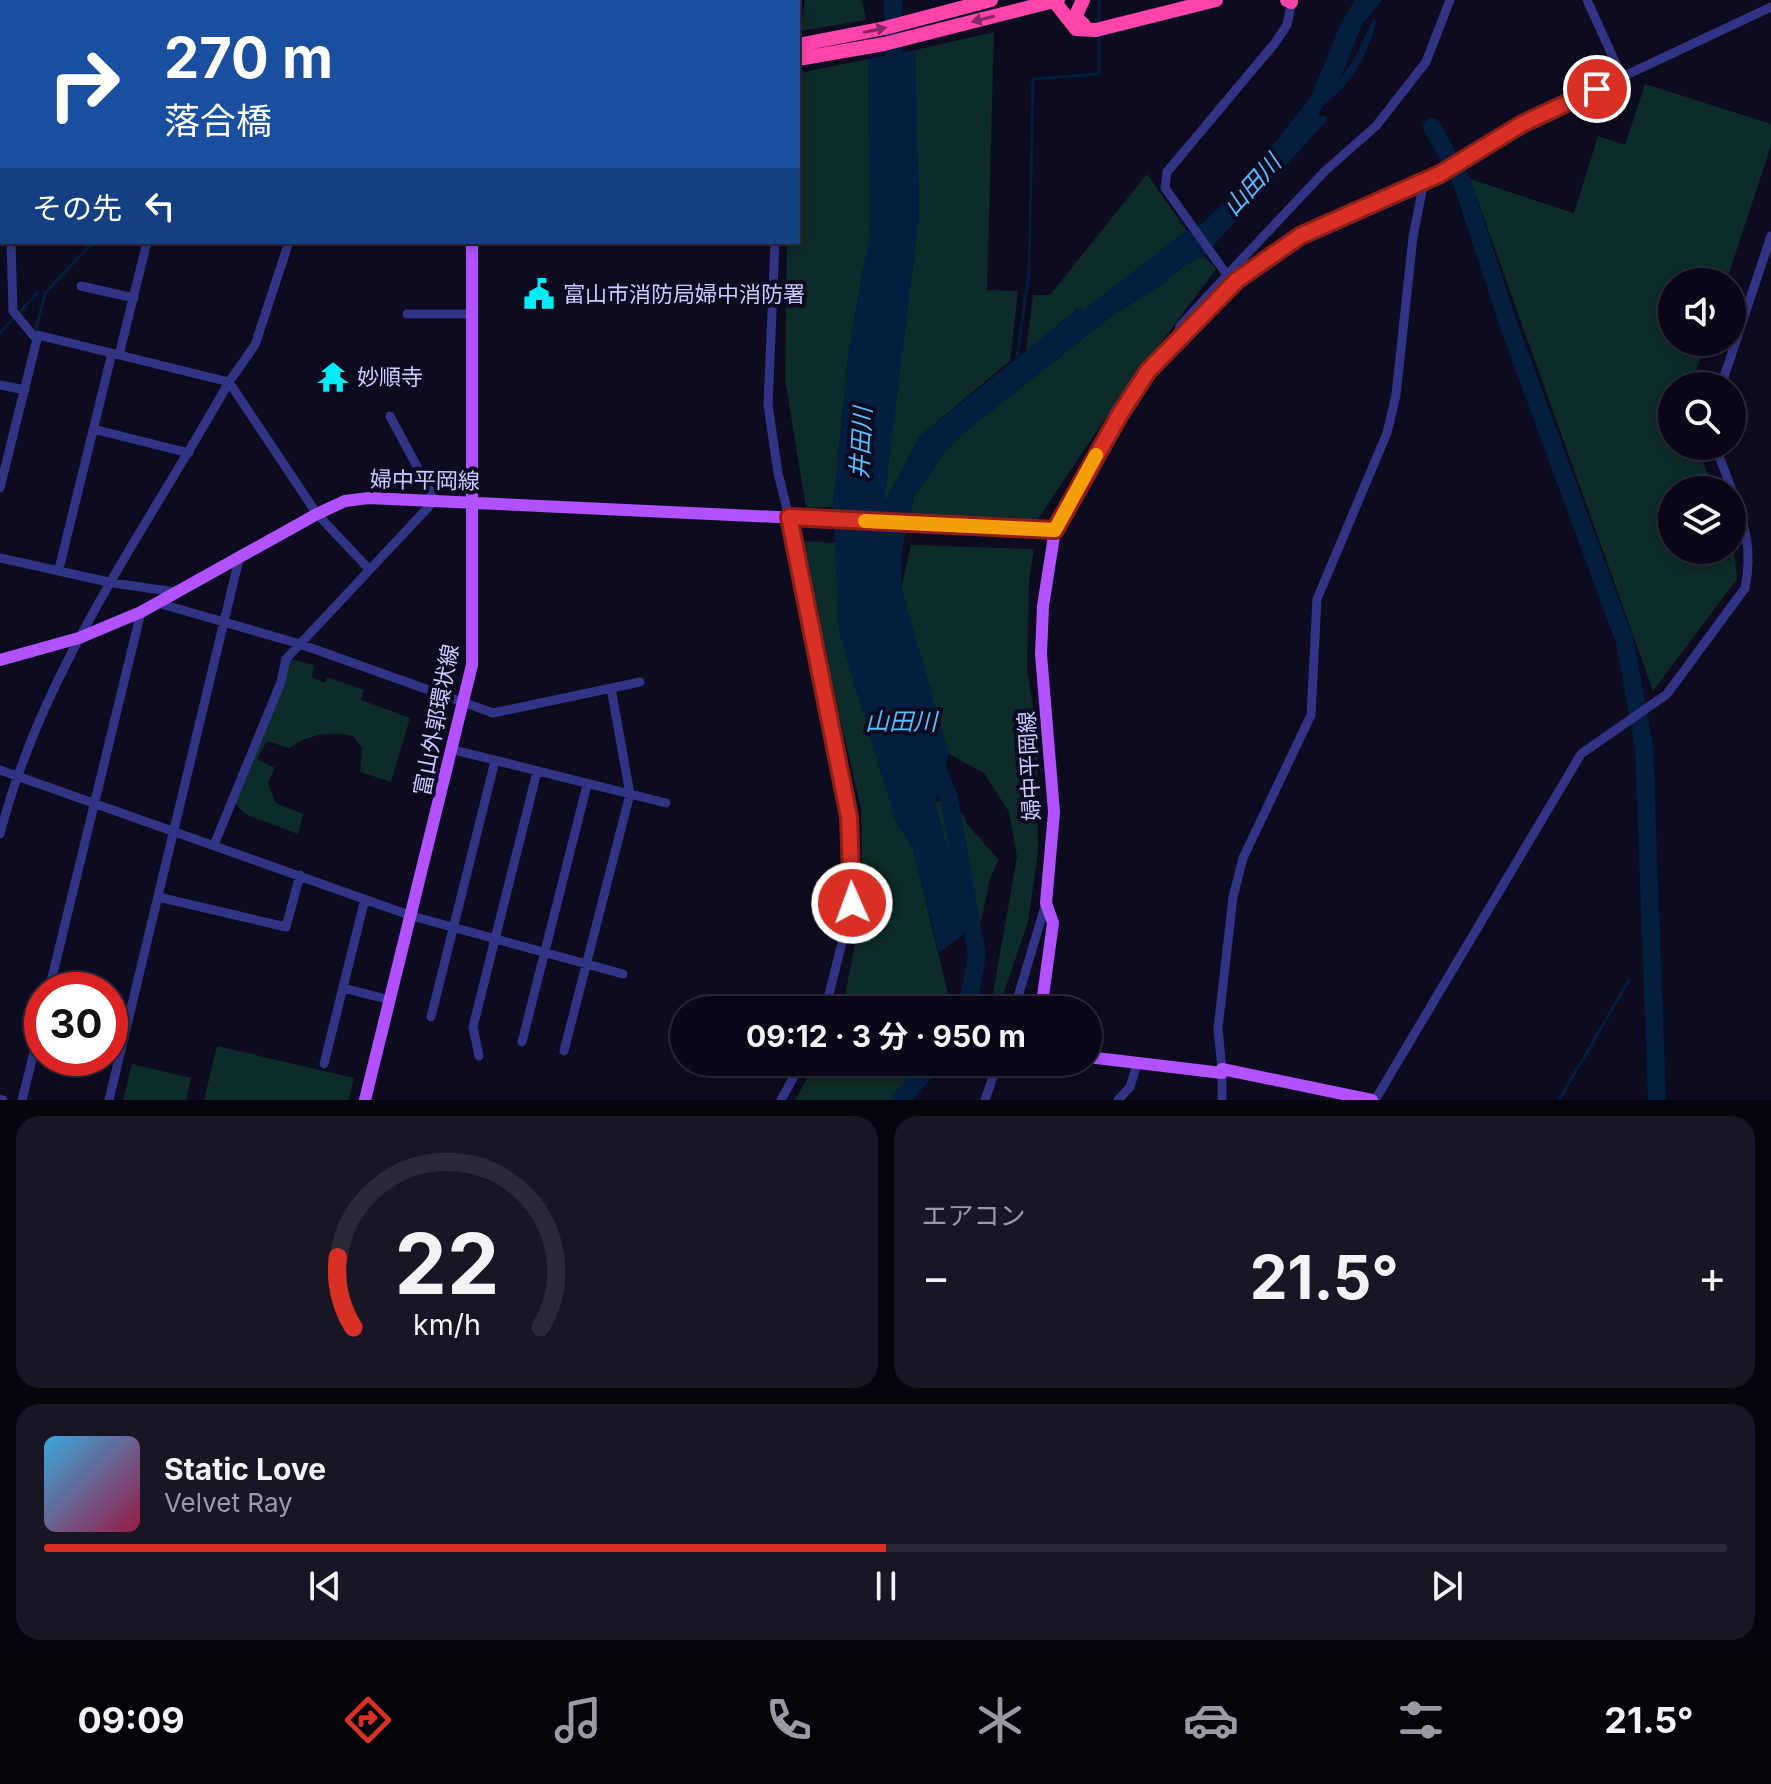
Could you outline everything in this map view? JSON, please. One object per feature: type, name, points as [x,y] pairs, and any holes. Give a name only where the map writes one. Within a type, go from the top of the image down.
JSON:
[{"type":"highway","points":[[800,45],[885,28],[991,0]]},
{"type":"highway","points":[[1083,0],[1075,17],[1096,30]]},
{"type":"highway","points":[[800,59],[884,44],[1056,1],[1070,24],[1096,30],[1216,0]]},
{"type":"main road","name":"富山外郭環状線","points":[[365,1100],[454,750],[473,648],[472,244]]},
{"type":"main road","name":"婦中平岡線","points":[[0,660],[79,638],[141,612],[317,514],[345,501],[369,498],[474,500],[1049,530],[1041,654],[1054,812],[1046,903],[1053,923],[1043,996]]},
{"type":"main road","points":[[1102,1059],[1222,1071],[1373,1100]]},
{"type":"street","points":[[1177,340],[1180,326],[1226,273],[1325,171],[1376,126],[1426,62],[1450,0]]},
{"type":"street","points":[[1587,0],[1622,77]]},
{"type":"street","points":[[1226,273],[1165,188],[1167,172],[1275,43],[1287,25],[1290,1]]},
{"type":"street","points":[[1049,530],[1148,371],[1237,280],[1278,248],[1440,174],[1522,124],[1771,7]]},
{"type":"street","points":[[1222,1100],[1218,1029],[1233,897],[1243,858],[1311,715],[1317,599],[1387,433],[1396,395],[1413,237],[1424,181]]},
{"type":"street","points":[[1726,372],[1766,267],[1771,236]]},
{"type":"street","points":[[11,244],[13,311],[37,340]]},
{"type":"street","points":[[59,569],[93,429],[134,298],[147,244]]},
{"type":"street","points":[[0,834],[15,775],[79,638],[229,382],[255,345],[288,244]]},
{"type":"street","points":[[775,244],[768,405],[778,473],[849,817],[852,903],[829,996]]},
{"type":"street","points":[[81,286],[134,298]]},
{"type":"street","points":[[407,314],[472,314]]},
{"type":"street","points":[[0,488],[38,335],[229,382],[317,514],[368,568]]},
{"type":"street","points":[[0,385],[25,390]]},
{"type":"street","points":[[214,845],[281,682],[286,659],[435,500],[390,416]]},
{"type":"street","points":[[93,429],[189,453]]},
{"type":"street","points":[[1373,1100],[1581,754],[1667,694],[1745,588],[1749,570],[1746,528]]},
{"type":"street","points":[[109,1100],[240,555]]},
{"type":"street","points":[[0,558],[113,583],[175,592]]},
{"type":"street","points":[[158,603],[300,644],[493,713],[640,682]]},
{"type":"street","points":[[53,972],[141,612]]},
{"type":"street","points":[[564,1051],[630,794],[611,688]]},
{"type":"street","points":[[454,750],[666,803]]},
{"type":"street","points":[[431,1017],[495,761]]},
{"type":"street","points":[[0,770],[412,916],[623,974]]},
{"type":"street","points":[[479,1056],[473,1027],[537,772]]},
{"type":"street","points":[[522,1042],[587,785]]},
{"type":"street","points":[[158,897],[286,927],[300,875]]},
{"type":"street","points":[[324,1064],[365,899]]},
{"type":"street","points":[[1018,996],[1046,903]]},
{"type":"street","points":[[343,988],[390,1000]]},
{"type":"street","points":[[1118,1100],[1130,1087],[1137,1064]]},
{"type":"street","points":[[22,1100],[28,1076]]},
{"type":"street","points":[[781,1100],[794,1076]]},
{"type":"street","points":[[985,1100],[993,1076]]},
{"type":"green space","points":[[805,0],[862,0],[866,20],[800,31]]},
{"type":"green space","points":[[994,32],[987,290],[1018,291],[1010,361],[920,436],[883,506],[919,215],[915,50]]},
{"type":"green space","points":[[868,59],[870,234],[849,348],[833,507],[806,508],[785,379],[787,244],[800,244],[800,73]]},
{"type":"green space","points":[[1645,84],[1771,124],[1771,146],[1731,268],[1658,268],[1658,356],[1701,356],[1696,372],[1658,372],[1658,460],[1702,460],[1709,476],[1658,476],[1658,564],[1736,564],[1737,579],[1653,691],[1470,179],[1574,213],[1598,136],[1625,145]]},
{"type":"green space","points":[[1147,174],[1187,231],[1084,310],[1078,308],[1026,352],[1033,295],[1050,295]]},
{"type":"green space","points":[[1204,256],[1216,269],[1108,414],[1038,519],[910,514],[914,496],[944,453],[966,431],[1109,318],[1165,282],[1183,266]]},
{"type":"green space","points":[[804,541],[836,543],[839,631],[896,822],[913,848],[949,996],[845,996],[863,904],[861,808],[820,635]]},
{"type":"green space","points":[[911,545],[1034,549],[1029,581],[1027,668],[1037,733],[1038,853],[1028,922],[1003,996],[992,996],[1017,857],[1009,812],[984,773],[949,754],[901,589]]},
{"type":"green space","points":[[290,659],[314,665],[312,677],[325,683],[327,677],[364,690],[361,700],[410,718],[391,782],[360,772],[362,748],[353,736],[320,735],[289,748],[267,741],[257,759],[275,768],[268,783],[276,803],[303,814],[298,834],[245,814],[233,801]]},
{"type":"green space","points":[[939,801],[963,814],[967,824],[999,860],[990,878],[982,918],[976,924],[952,866],[935,803]]},
{"type":"green space","points":[[217,1046],[354,1078],[349,1100],[204,1100]]},
{"type":"green space","points":[[132,1064],[191,1078],[186,1100],[123,1100]]},
{"type":"green space","points":[[808,1076],[918,1076],[905,1100],[795,1100]]},
{"type":"water","name":"山田川","points":[[1355,0],[1382,0],[1362,24],[1340,79],[1355,58],[1373,19],[1376,20],[1375,28],[1361,61],[1347,83],[1318,116],[1325,116],[1327,120],[1204,256],[1183,266],[1165,282],[1109,318],[966,431],[944,453],[914,496],[902,549],[901,589],[949,754],[935,803],[952,866],[976,924],[939,953],[913,848],[896,822],[839,631],[833,507],[849,348],[870,234],[868,59],[915,50],[919,215],[884,504],[920,436],[1079,308],[1084,310],[1181,234],[1204,222],[1238,189],[1311,97],[1341,23]]},
{"type":"waterway","name":"井田川","points":[[893,0],[894,77]]},
{"type":"waterway","points":[[1099,0],[1099,24]]},
{"type":"waterway","points":[[1017,357],[1029,272],[1033,79],[1099,74],[1099,36]]},
{"type":"waterway","points":[[1432,127],[1462,182],[1509,326],[1625,642],[1644,746],[1657,1100]]},
{"type":"waterway","points":[[36,329],[45,293],[91,244]]},
{"type":"waterway","points":[[0,333],[37,293]]},
{"type":"waterway","name":"井田川","points":[[933,759],[949,798],[977,955],[970,996]]},
{"type":"waterway","points":[[1559,1100],[1629,980]]},
{"type":"waterway","name":"井田川","points":[[900,1100],[921,1076]]},
{"type":"slow traffic","points":[[865,521],[1055,530],[1096,455]]},
{"type":"place","name":"富山市消防局婦中消防署","points":[[539,294]]},
{"type":"place","name":"妙順寺","points":[[333,377]]},
{"type":"route","points":[[852,903],[849,817],[789,517],[1055,530],[1120,414],[1148,371],[1237,280],[1278,248],[1300,236],[1440,174],[1522,124],[1597,89]]}]
